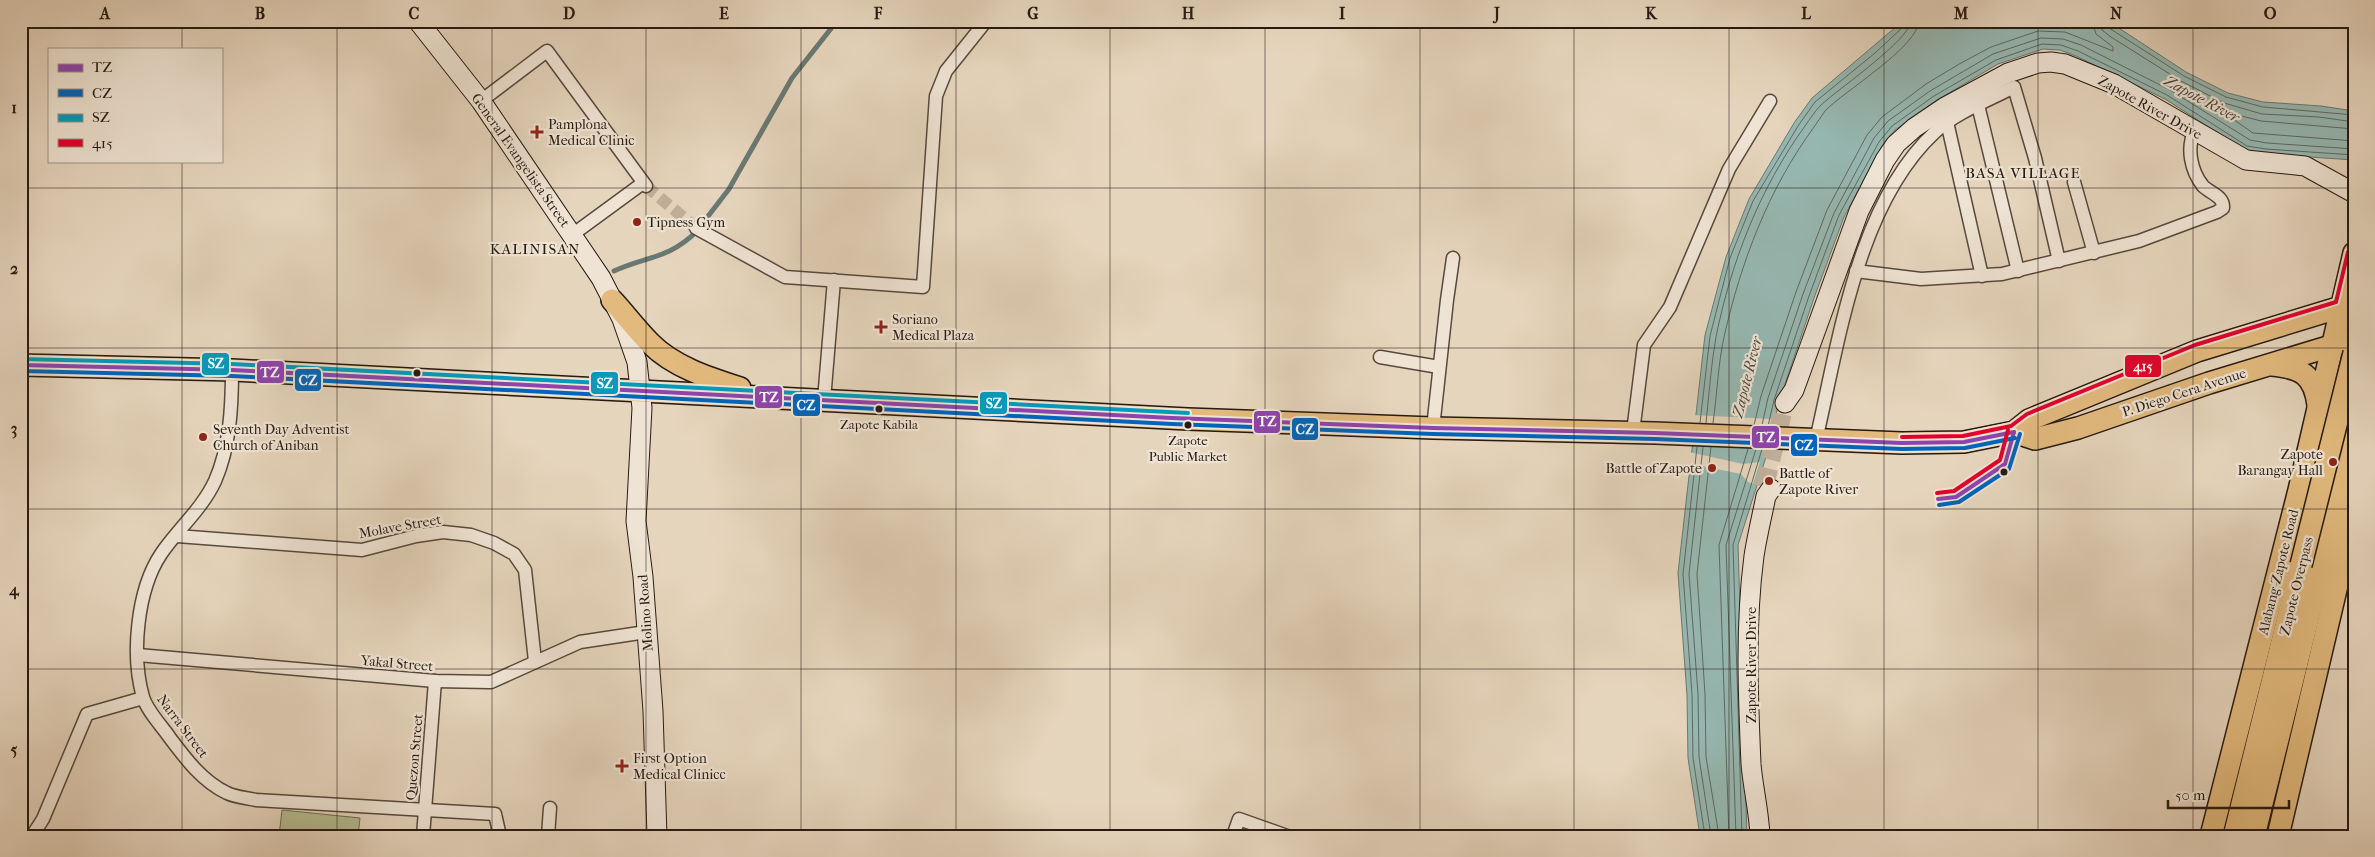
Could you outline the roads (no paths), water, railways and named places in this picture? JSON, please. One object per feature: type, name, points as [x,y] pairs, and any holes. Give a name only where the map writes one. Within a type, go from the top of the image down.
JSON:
[{"type":"highway","name":"Alabang-Zapote Road","points":[[2212,836],[2319,408],[2332,344],[2347,305],[2354,253]]},
{"type":"highway","points":[[612,300],[651,344],[670,359],[719,381],[764,396]]},
{"type":"highway","name":"P. Diego Cera Avenue","points":[[764,396],[1180,418],[1433,428],[1633,432],[1902,443],[1964,442],[2014,432],[2029,420],[2197,351],[2347,305]]},
{"type":"highway","name":"P. Diego Cera Avenue","points":[[2014,432],[2035,439],[2078,428],[2332,344],[2354,339]]},
{"type":"highway","name":"Zapote Overpass","points":[[2247,828],[2354,353]]},
{"type":"highway","points":[[2325,379],[2354,363]]},
{"type":"highway","points":[[2270,364],[2294,367],[2304,373],[2316,391],[2319,408]]},
{"type":"highway","points":[[21,365],[232,370],[764,396]]},
{"type":"highway","name":"Zapote Overpass","points":[[2247,828],[2354,433]]},
{"type":"highway","points":[[2278,836],[2349,558],[2354,512]]},
{"type":"main road","name":"General Evangelista Street","points":[[418,21],[481,101],[572,235],[612,300],[637,362],[641,390]]},
{"type":"main road","name":"Zapote River Drive","points":[[1791,399],[1856,219],[1885,160],[1896,144],[1914,128],[1945,107],[2008,73],[2038,63],[2065,64],[2114,84],[2246,160],[2305,166],[2354,193]]},
{"type":"main road","name":"Molino Road","points":[[641,390],[636,501],[654,712],[657,836]]},
{"type":"main road","name":"Zapote River Drive","points":[[1760,836],[1758,802],[1752,767],[1748,671],[1754,555],[1767,490]]},
{"type":"street","points":[[696,228],[777,274],[786,277],[923,287],[936,96],[946,71],[986,21]]},
{"type":"street","points":[[481,101],[547,51],[644,185],[572,235]]},
{"type":"street","points":[[1816,440],[1856,271],[1875,219],[1901,173],[1922,145],[1947,122],[2014,87],[2035,158],[2059,261]]},
{"type":"street","points":[[1633,432],[1644,345],[1670,307],[1725,176],[1770,101]]},
{"type":"street","points":[[1978,105],[2018,271]]},
{"type":"street","points":[[1947,122],[1982,276]]},
{"type":"street","points":[[1856,271],[1921,279],[1982,276],[2018,271],[2139,241],[2222,209],[2221,200],[2204,186],[2197,177],[2191,154],[2191,139],[2195,130]]},
{"type":"street","points":[[2074,182],[2094,253]]},
{"type":"street","points":[[1433,428],[1438,367],[1453,258]]},
{"type":"street","points":[[824,400],[834,280]]},
{"type":"street","points":[[1380,357],[1438,367]]},
{"type":"street","name":"Narra Street","points":[[232,370],[232,396],[223,459],[215,481],[204,502],[162,553],[151,571],[140,607],[138,655],[143,698],[180,751],[200,774],[227,793],[256,800],[495,814],[500,836]]},
{"type":"street","name":"Molave Street","points":[[176,536],[362,550],[416,536],[443,532],[470,535],[494,543],[514,554],[525,570],[535,661]]},
{"type":"street","name":"Yakal Street","points":[[138,655],[435,681],[491,682],[580,642],[646,632]]},
{"type":"street","name":"Quezon Street","points":[[423,836],[435,681]]},
{"type":"street","points":[[32,836],[43,820],[87,714],[143,698]]},
{"type":"street","points":[[548,836],[550,808]]},
{"type":"street","points":[[1233,836],[1239,819],[1287,836]]},
{"type":"water","name":"Zapote River","points":[[1903,21],[2108,21],[2186,72],[2228,93],[2263,102],[2321,106],[2354,111],[2354,160],[2265,154],[2245,150],[2165,99],[2060,50],[2043,49],[1998,64],[1937,100],[1895,130],[1883,144],[1844,217],[1779,402],[1766,457],[1738,545],[1747,836],[1700,836],[1688,758],[1687,695],[1678,573],[1705,335],[1726,257],[1749,199],[1794,123],[1812,98]]},
{"type":"waterway","points":[[699,228],[729,189],[792,78],[837,21]]},
{"type":"waterway","points":[[614,271],[667,252],[677,247],[697,231]]},
{"type":"tunnel","points":[[646,186],[696,228]]},
{"type":"tunnel","points":[[1764,487],[1785,403]]},
{"type":"place","name":"Pamplona Medical Clinic","points":[[537,132]]},
{"type":"place","name":"Tipness Gym","points":[[637,222]]},
{"type":"place","name":"Soriano Medical Plaza","points":[[881,327]]},
{"type":"place","name":"Zapote Kabila","points":[[879,409]]},
{"type":"place","name":"Zapote Public Market","points":[[1188,425]]},
{"type":"place","name":"Seventh Day Adventist Church of Aniban","points":[[203,437]]},
{"type":"place","name":"Zapote Barangay Hall","points":[[2333,462]]},
{"type":"place","name":"Battle of Zapote","points":[[1712,468]]},
{"type":"place","name":"Battle of Zapote River","points":[[1769,481]]},
{"type":"place","name":"First Option Medical Clinicc","points":[[622,766]]},
{"type":"district","name":"BASA VILLAGE","points":[[2023,173]]},
{"type":"district","name":"KALINISAN","points":[[535,249]]}]
